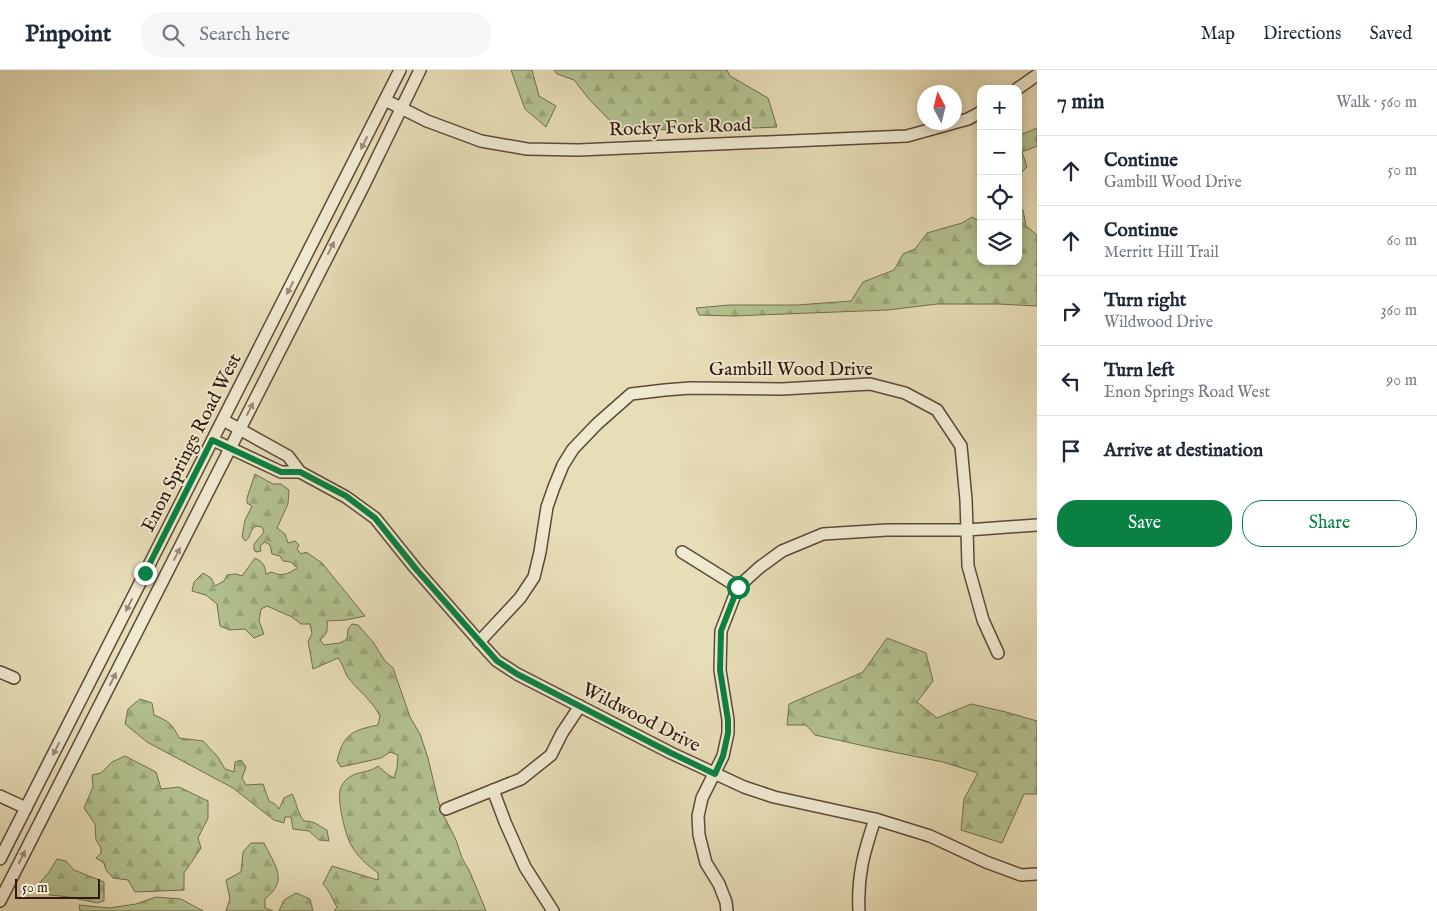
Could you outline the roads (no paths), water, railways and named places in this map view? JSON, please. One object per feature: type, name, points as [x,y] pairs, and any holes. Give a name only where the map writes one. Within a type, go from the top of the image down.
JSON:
[{"type":"street","name":"Enon Springs Road West","points":[[0,859],[400,70]]},
{"type":"street","points":[[0,901],[402,109],[420,70]]},
{"type":"street","points":[[1022,86],[1037,75]]},
{"type":"street","name":"Rocky Fork Road","points":[[386,100],[427,121],[481,141],[527,149],[578,150],[907,136],[968,119],[977,114]]},
{"type":"street","name":"Gambill Wood Drive","points":[[479,642],[520,598],[534,577],[547,507],[568,458],[583,437],[631,394],[690,388],[782,389],[870,384],[905,393],[937,410],[961,446],[966,500],[968,566],[983,620],[998,653]]},
{"type":"street","name":"Wildwood Drive","points":[[223,420],[288,456],[300,472],[346,496],[375,518],[479,642],[497,661],[517,674],[671,753],[744,787],[766,794],[875,819],[930,836],[986,862],[1021,875],[1037,874]]},
{"type":"street","name":"Wildwood Drive","points":[[212,440],[281,472],[300,472]]},
{"type":"street","points":[[727,911],[726,902],[719,884],[706,863],[699,835],[698,816],[702,798],[723,756],[728,733],[728,720],[720,670],[721,631],[738,587],[760,567],[782,551],[823,534],[887,530],[967,530],[1037,525]]},
{"type":"street","points":[[682,552],[738,587]]},
{"type":"street","points":[[0,672],[14,678]]},
{"type":"street","points":[[446,808],[521,779],[551,755],[562,733],[580,706]]},
{"type":"street","points":[[493,790],[525,867],[553,911]]},
{"type":"street","points":[[0,796],[26,808]]},
{"type":"street","points":[[859,911],[860,872],[875,819]]}]
